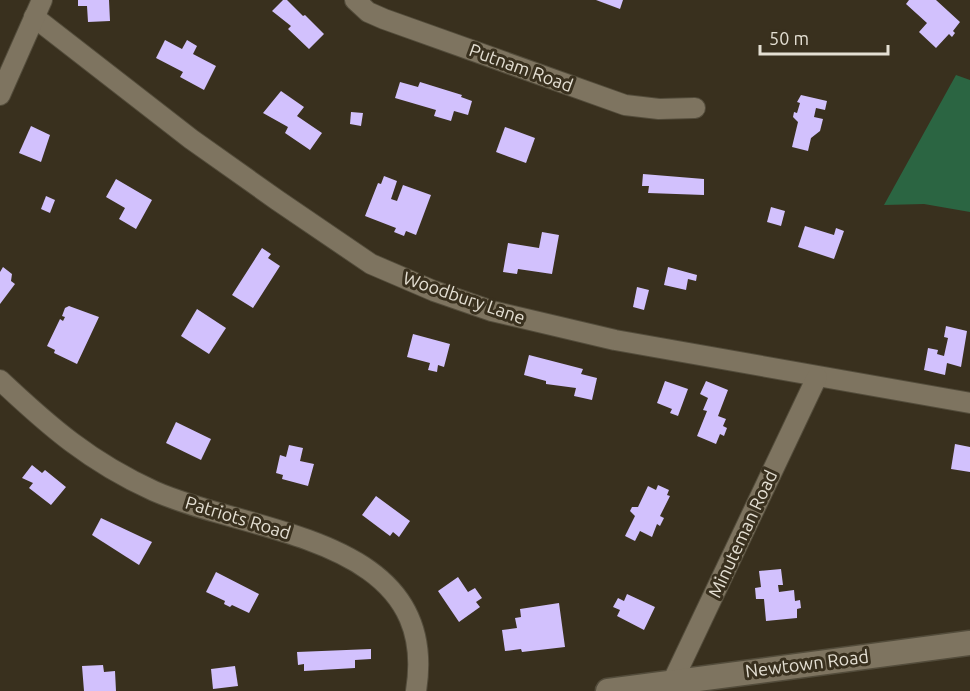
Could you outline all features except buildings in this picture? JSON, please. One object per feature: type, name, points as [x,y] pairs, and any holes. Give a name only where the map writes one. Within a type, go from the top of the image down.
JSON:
[{"type":"street","name":"Putnam Road","points":[[355,0],[368,12],[384,19],[625,105],[659,109],[695,108]]},
{"type":"street","points":[[0,95],[38,9]]},
{"type":"street","name":"Woodbury Lane","points":[[38,9],[191,139],[371,264],[434,291],[526,320],[615,340],[970,403]]},
{"type":"street","name":"Minuteman Road","points":[[670,687],[817,376]]},
{"type":"street","name":"Patriots Road","points":[[0,380],[72,445],[128,478],[185,502],[270,526],[341,553],[378,577],[396,594],[412,622],[420,663],[416,691]]},
{"type":"street","name":"Newtown Road","points":[[608,691],[670,687],[970,643]]},
{"type":"green space","points":[[956,75],[970,80],[970,212],[924,204],[884,205]]}]
